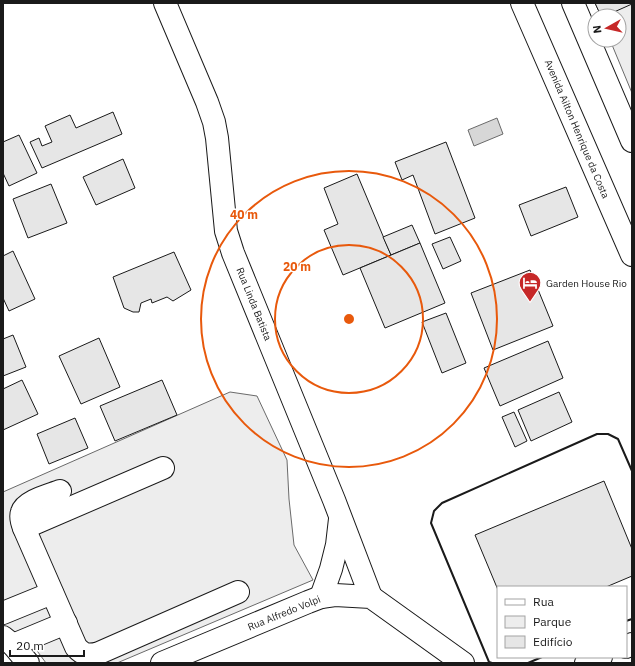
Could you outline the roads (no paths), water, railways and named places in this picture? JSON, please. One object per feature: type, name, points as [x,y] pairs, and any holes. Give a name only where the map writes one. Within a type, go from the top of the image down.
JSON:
[{"type":"street","name":"Rua Linda Batista","points":[[165,3],[214,122],[217,138],[226,231],[233,253],[340,515],[371,597]]},
{"type":"street","name":"Avenida Ailton Henrique da Costa","points":[[522,3],[632,255]]},
{"type":"street","points":[[573,3],[632,141]]},
{"type":"street","points":[[24,528],[163,468]]},
{"type":"street","points":[[60,491],[30,502],[24,507],[21,520],[76,647],[80,652],[92,655],[98,653],[238,592]]},
{"type":"street","points":[[321,597],[331,569],[337,545],[340,515]]},
{"type":"street","points":[[3,613],[52,593]]},
{"type":"street","name":"Rua Alfredo Volpi","points":[[162,663],[321,597],[335,595],[371,597]]},
{"type":"street","points":[[371,597],[463,663]]},
{"type":"street","points":[[28,663],[8,641],[66,623]]},
{"type":"street","points":[[586,663],[598,658]]},
{"type":"place","name":"Garden House Rio","points":[[530,302]]}]
